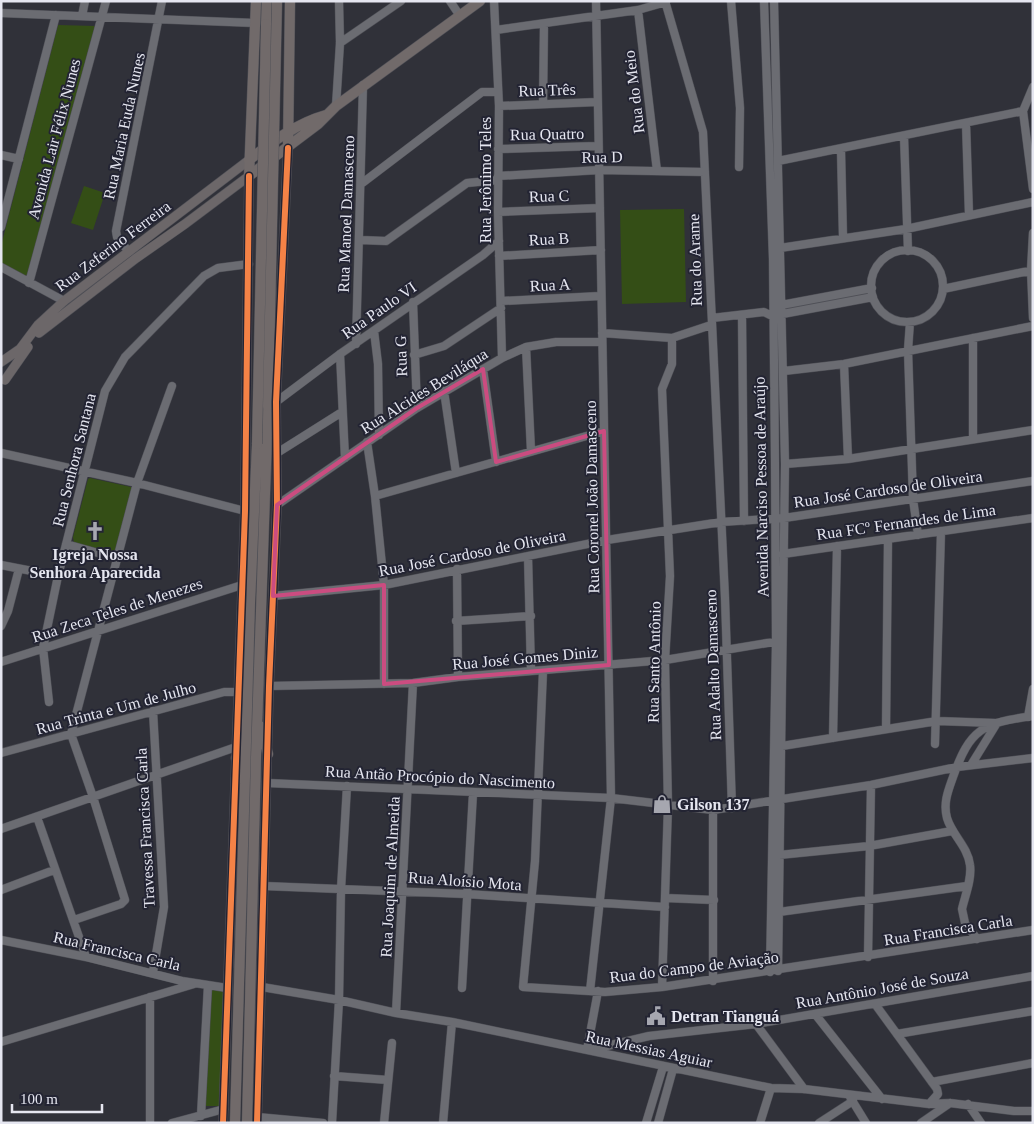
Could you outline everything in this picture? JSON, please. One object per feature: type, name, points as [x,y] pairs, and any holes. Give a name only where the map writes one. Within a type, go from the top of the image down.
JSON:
[{"type":"highway","points":[[249,176],[256,1]]},
{"type":"highway","points":[[235,1123],[244,793],[257,444],[267,1]]},
{"type":"highway","points":[[247,1123],[257,717],[272,404],[277,1]]},
{"type":"highway","points":[[288,148],[290,1]]},
{"type":"highway","points":[[249,176],[288,148],[363,85],[480,1]]},
{"type":"highway","points":[[250,160],[312,118],[326,115]]},
{"type":"highway","points":[[257,717],[268,754]]},
{"type":"highway","points":[[236,753],[244,793]]},
{"type":"main road","points":[[257,1120],[269,686],[277,504],[277,453],[272,404],[288,148]]},
{"type":"main road","name":"Rua Zeferino Ferreira","points":[[1,362],[20,349],[38,325],[64,301],[250,160]]},
{"type":"main road","points":[[223,1123],[245,511],[249,176]]},
{"type":"main road","name":"Rua Zeferino Ferreira","points":[[3,384],[44,328],[249,176]]},
{"type":"main road","points":[[178,216],[185,224]]},
{"type":"main road","points":[[1,366],[6,373],[3,384]]},
{"type":"street","points":[[82,16],[85,1]]},
{"type":"street","name":"Avenida Lair Félix Nunes","points":[[29,283],[106,1]]},
{"type":"street","name":"Rua Maria Euda Nunes","points":[[129,252],[117,237],[116,231],[160,19],[162,1]]},
{"type":"street","points":[[336,106],[340,43],[339,1]]},
{"type":"street","points":[[340,43],[401,1]]},
{"type":"street","points":[[450,1],[460,16]]},
{"type":"street","name":"Rua Jerônimo Teles","points":[[494,1],[499,106],[498,242],[502,358]]},
{"type":"street","name":"Rua Coronel João Damasceno","points":[[588,1050],[600,902],[611,798],[607,540],[600,296],[601,250],[597,146],[596,1]]},
{"type":"street","points":[[731,1],[740,108],[739,167]]},
{"type":"street","name":"Avenida Narciso Pessoa de Araújo","points":[[764,1],[772,250],[772,316],[783,554],[779,641],[784,686],[782,746],[777,800],[779,912],[774,972]]},
{"type":"street","name":"Avenida Narciso Pessoa de Araújo","points":[[774,1],[785,464],[780,518],[774,972]]},
{"type":"street","points":[[496,30],[638,10],[666,2]]},
{"type":"street","name":"Rua do Arame","points":[[666,2],[703,132],[721,522]]},
{"type":"street","name":"Rua do Meio","points":[[638,10],[657,171]]},
{"type":"street","points":[[1,13],[255,23]]},
{"type":"street","points":[[1,227],[56,14]]},
{"type":"street","points":[[543,104],[544,24]]},
{"type":"street","name":"Rua Manoel Damasceno","points":[[356,344],[363,85]]},
{"type":"street","points":[[1033,87],[1023,111],[1030,150],[1033,188]]},
{"type":"street","points":[[361,184],[482,92],[498,92]]},
{"type":"street","name":"Rua Três","points":[[499,106],[597,102]]},
{"type":"street","points":[[778,161],[841,150],[1023,111]]},
{"type":"street","points":[[966,123],[969,216]]},
{"type":"street","points":[[904,136],[908,251]]},
{"type":"street","name":"Rua Quatro","points":[[498,149],[597,146]]},
{"type":"street","points":[[841,150],[843,238]]},
{"type":"street","points":[[1,154],[19,160]]},
{"type":"street","name":"Rua D","points":[[360,240],[386,241],[467,184],[498,178],[598,170],[706,172]]},
{"type":"street","points":[[780,248],[906,229],[1033,202]]},
{"type":"street","name":"Rua C","points":[[498,212],[600,208]]},
{"type":"street","points":[[1033,233],[1033,318]]},
{"type":"street","name":"Rua Paulo VI","points":[[272,404],[413,302],[483,255],[498,242]]},
{"type":"street","name":"Rua B","points":[[499,256],[601,250]]},
{"type":"street","points":[[908,251],[924,254],[932,261],[942,279],[943,289],[941,299],[929,314],[910,322],[901,321],[883,313],[873,297],[872,288],[873,276],[884,259],[893,253],[908,251]]},
{"type":"street","name":"Rua Senhora Santana","points":[[49,702],[43,648],[58,576],[105,391],[125,357],[204,276],[218,268],[249,264]]},
{"type":"street","points":[[1,267],[64,301]]},
{"type":"street","points":[[943,289],[1032,270]]},
{"type":"street","points":[[602,333],[672,338],[711,322],[764,312],[772,307],[872,288]]},
{"type":"street","name":"Rua A","points":[[501,305],[600,296]]},
{"type":"street","points":[[764,312],[772,316],[873,297]]},
{"type":"street","name":"Rua G","points":[[413,302],[417,408]]},
{"type":"street","points":[[414,355],[444,346],[501,305]]},
{"type":"street","points":[[742,315],[744,520]]},
{"type":"street","points":[[910,322],[908,350],[913,499],[918,534]]},
{"type":"street","points":[[784,371],[844,364],[1033,326]]},
{"type":"street","points":[[374,331],[378,364],[379,435]]},
{"type":"street","name":"Rua Santo Antônio","points":[[662,987],[668,806],[665,660],[670,576],[662,389],[672,364],[672,338]]},
{"type":"street","points":[[973,338],[974,439]]},
{"type":"street","name":"Rua Alcides Beviláqua","points":[[277,504],[417,408],[502,358],[526,347],[556,342],[602,342]]},
{"type":"street","points":[[526,347],[531,451]]},
{"type":"street","points":[[340,354],[345,458]]},
{"type":"street","points":[[844,364],[848,459]]},
{"type":"street","points":[[483,369],[496,462]]},
{"type":"street","points":[[74,920],[121,904],[125,900],[71,734],[116,558],[138,483],[172,386]]},
{"type":"street","points":[[444,392],[456,473]]},
{"type":"street","points":[[277,453],[342,412]]},
{"type":"street","points":[[785,464],[848,459],[1033,430]]},
{"type":"street","points":[[375,496],[604,431]]},
{"type":"street","points":[[367,442],[375,496],[384,585],[384,684]]},
{"type":"street","points":[[1,453],[138,483],[245,511]]},
{"type":"street","name":"Rua José Cardoso de Oliveira","points":[[273,596],[384,585],[607,540],[721,522],[780,518],[1033,482]]},
{"type":"street","name":"Rua FCº Fernandes de Lima","points":[[783,554],[1033,518]]},
{"type":"street","name":"Rua Adalto Damasceno","points":[[721,522],[732,808]]},
{"type":"street","points":[[935,744],[941,531]]},
{"type":"street","points":[[886,729],[888,539]]},
{"type":"street","points":[[66,544],[116,558]]},
{"type":"street","points":[[833,738],[837,546]]},
{"type":"street","points":[[528,556],[531,671]]},
{"type":"street","points":[[1,565],[58,576]]},
{"type":"street","points":[[1,626],[8,611],[19,569]]},
{"type":"street","points":[[456,569],[458,677]]},
{"type":"street","name":"Rua Zeca Teles de Menezes","points":[[1,662],[99,629],[242,585]]},
{"type":"street","points":[[456,621],[531,616]]},
{"type":"street","name":"Rua José Gomes Diniz","points":[[269,686],[413,683],[458,677],[665,660],[726,652],[779,641]]},
{"type":"street","points":[[531,899],[538,795],[543,671]]},
{"type":"street","name":"Rua Joaquim de Almeida","points":[[396,1013],[413,683]]},
{"type":"street","points":[[977,939],[963,916],[962,910],[971,867],[968,855],[952,831],[945,804],[956,767],[968,741],[981,730],[997,723],[1030,716],[1033,689]]},
{"type":"street","name":"Rua Trinta e Um de Julho","points":[[1,753],[224,692],[238,692]]},
{"type":"street","name":"Travessa Francisca Carla","points":[[153,711],[158,773],[164,907],[153,972]]},
{"type":"street","points":[[782,746],[937,721],[997,723]]},
{"type":"street","points":[[971,765],[997,723]]},
{"type":"street","points":[[1,829],[158,773],[236,753]]},
{"type":"street","name":"Rua Antão Procópio do Nascimento","points":[[267,783],[611,798],[713,810],[870,785],[956,767],[1033,758]]},
{"type":"street","points":[[868,957],[870,785]]},
{"type":"street","points":[[332,1123],[339,1000],[341,889],[347,786]]},
{"type":"street","points":[[462,988],[473,793]]},
{"type":"street","points":[[713,810],[713,981]]},
{"type":"street","points":[[37,817],[86,957]]},
{"type":"street","points":[[779,855],[869,846],[952,831]]},
{"type":"street","points":[[1,890],[54,870]]},
{"type":"street","name":"Rua Aloísio Mota","points":[[264,886],[403,890],[665,907]]},
{"type":"street","points":[[779,912],[967,886]]},
{"type":"street","points":[[665,898],[714,900]]},
{"type":"street","name":"Rua do Campo de Aviação","points":[[531,899],[523,987],[594,991],[662,987],[868,957]]},
{"type":"street","name":"Rua Francisca Carla","points":[[868,957],[1033,930]]},
{"type":"street","name":"Rua Francisca Carla","points":[[1,940],[153,972],[182,984],[199,983],[227,988]]},
{"type":"street","name":"Rua Antônio José de Souza","points":[[588,1050],[649,1036],[756,1024],[1033,976]]},
{"type":"street","points":[[1,1042],[150,996],[182,984]]},
{"type":"street","points":[[201,1116],[208,985]]},
{"type":"street","name":"Rua Messias Aguiar","points":[[262,987],[452,1022],[771,1088],[804,1089],[851,1098],[929,1104],[968,1104],[1014,1111],[1033,1110]]},
{"type":"street","points":[[150,996],[150,1123]]},
{"type":"street","points":[[875,1004],[932,1082],[938,1094],[929,1104]]},
{"type":"street","points":[[897,1034],[1033,1010]]},
{"type":"street","points":[[815,1014],[882,1099]]},
{"type":"street","points":[[444,1123],[452,1022]]},
{"type":"street","points":[[756,1024],[804,1089]]},
{"type":"street","points":[[384,1123],[392,1043]]},
{"type":"street","points":[[932,1082],[1033,1063]]},
{"type":"street","points":[[646,1123],[663,1067]]},
{"type":"street","points":[[658,1123],[673,1069]]},
{"type":"street","points":[[334,1076],[388,1080]]},
{"type":"street","points":[[660,1077],[670,1080]]},
{"type":"street","points":[[760,1123],[771,1088]]},
{"type":"street","points":[[819,1123],[851,1098],[866,1123]]},
{"type":"street","points":[[652,1102],[663,1105]]},
{"type":"street","points":[[921,1123],[950,1103]]},
{"type":"street","points":[[968,1104],[981,1123]]},
{"type":"street","points":[[172,1123],[224,1109]]},
{"type":"street","points":[[257,1120],[323,1123]]},
{"type":"highlighted area","points":[[483,369],[496,462],[604,431],[609,665],[384,684],[384,585],[273,596],[277,505],[417,408]]},
{"type":"green space","points":[[58,25],[95,26],[27,278],[1,266],[1,246]]},
{"type":"green space","points":[[84,186],[105,193],[93,230],[71,223]]},
{"type":"green space","points":[[684,209],[686,302],[622,304],[620,210]]},
{"type":"green space","points":[[88,479],[133,489],[115,555],[74,543],[73,537]]},
{"type":"green space","points":[[209,988],[225,990],[221,1106],[203,1106]]},
{"type":"cycle path","points":[[257,1123],[269,686],[277,505],[276,402],[288,148]]},
{"type":"cycle path","points":[[223,1123],[245,511],[249,176]]},
{"type":"place","name":"Igreja Nossa Senhora Aparecida","points":[[95,531]]},
{"type":"place","name":"Gilson 137","points":[[662,804]]},
{"type":"place","name":"Detran Tianguá","points":[[656,1016]]}]
